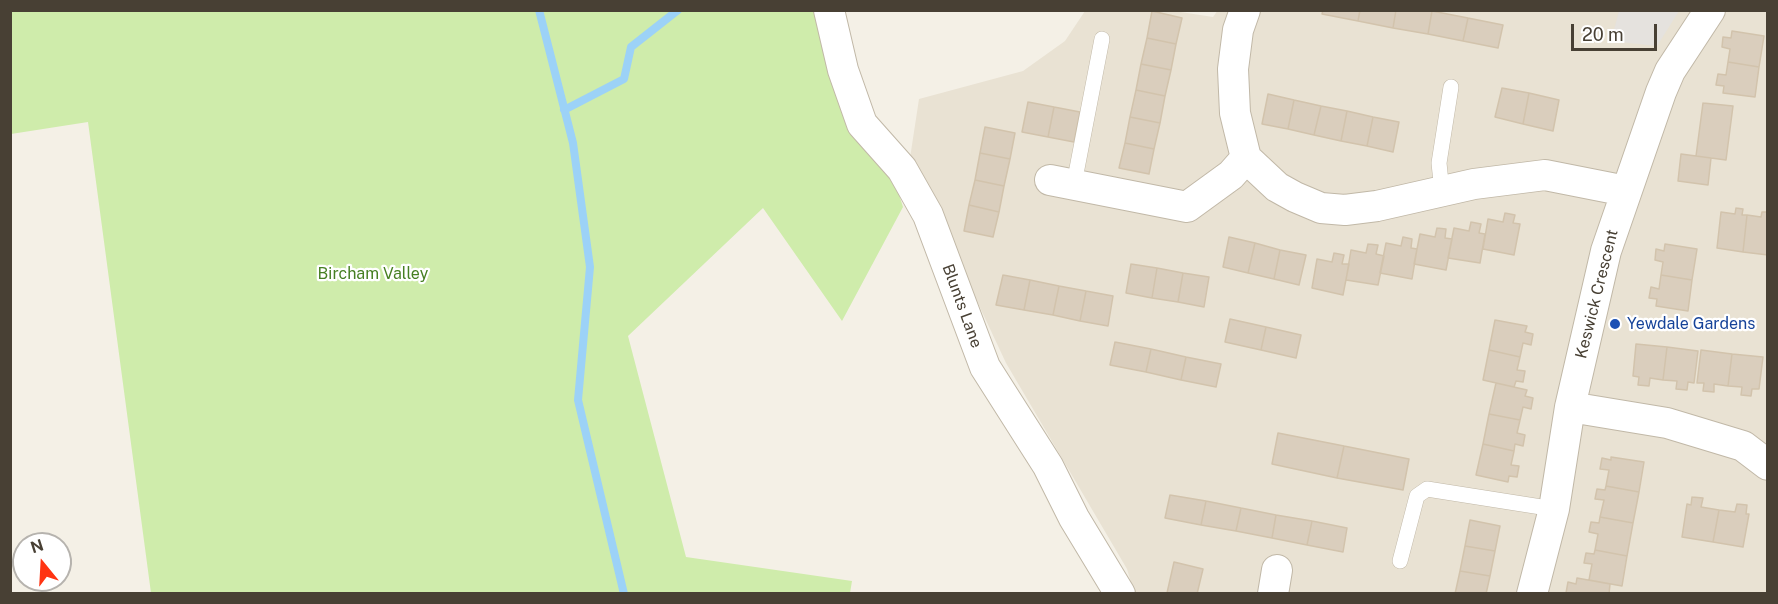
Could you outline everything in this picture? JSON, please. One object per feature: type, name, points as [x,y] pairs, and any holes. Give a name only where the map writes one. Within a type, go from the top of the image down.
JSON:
[{"type":"street","name":"Blunts Lane","points":[[829,10],[843,70],[862,124],[902,169],[928,215],[985,367],[1048,466],[1074,518],[1120,594]]},
{"type":"street","points":[[1245,10],[1238,30],[1233,69],[1235,113],[1246,158],[1276,188],[1321,208],[1345,210],[1377,206],[1474,184],[1545,175],[1626,191]]},
{"type":"street","name":"Keswick Crescent","points":[[1532,594],[1554,509],[1569,407],[1606,251],[1670,71],[1710,10]]},
{"type":"street","points":[[1062,182],[1186,207],[1231,175],[1246,158]]},
{"type":"street","points":[[1569,407],[1667,423],[1743,446],[1767,465]]},
{"type":"lane","points":[[1062,182],[1102,39]]},
{"type":"lane","points":[[1442,192],[1438,163],[1451,87]]},
{"type":"lane","points":[[1400,561],[1417,496],[1427,489],[1554,509]]},
{"type":"shaded area","points":[[1218,10],[1767,11],[1767,593],[1134,593],[1127,569],[1006,363],[910,158],[919,99],[1023,71],[1065,41],[1085,11],[1174,11],[1213,17]]},
{"type":"shaded area","points":[[1619,10],[1679,11],[1657,46],[1611,41]]},
{"type":"green space","name":"Bircham Valley","points":[[11,11],[840,11],[903,207],[842,321],[763,208],[628,336],[686,557],[852,581],[850,593],[151,593],[88,122],[11,134]]},
{"type":"building","points":[[1323,10],[1360,10],[1358,21],[1322,14]]},
{"type":"building","points":[[1360,10],[1396,10],[1393,28],[1358,21]]},
{"type":"building","points":[[1396,10],[1432,11],[1428,34],[1393,28]]},
{"type":"building","points":[[1152,11],[1182,18],[1176,44],[1147,38]]},
{"type":"building","points":[[1432,11],[1468,18],[1463,41],[1428,34]]},
{"type":"building","points":[[1468,18],[1503,25],[1498,48],[1463,41]]},
{"type":"building","points":[[1732,31],[1764,36],[1759,67],[1728,62],[1730,49],[1722,47],[1723,37],[1731,38]]},
{"type":"building","points":[[1147,38],[1176,44],[1171,70],[1141,64]]},
{"type":"building","points":[[1728,62],[1759,67],[1755,97],[1723,93],[1724,86],[1716,85],[1718,74],[1726,75]]},
{"type":"building","points":[[1141,64],[1171,70],[1165,96],[1136,90]]},
{"type":"building","points":[[1502,88],[1529,93],[1523,124],[1495,117]]},
{"type":"building","points":[[1136,90],[1165,96],[1160,123],[1130,117]]},
{"type":"building","points":[[1529,93],[1559,100],[1553,131],[1523,124]]},
{"type":"building","points":[[1268,94],[1294,100],[1288,129],[1262,124]]},
{"type":"building","points":[[1294,100],[1321,106],[1314,135],[1288,129]]},
{"type":"building","points":[[1028,102],[1054,107],[1048,137],[1022,132]]},
{"type":"building","points":[[1703,103],[1733,106],[1726,160],[1696,156]]},
{"type":"building","points":[[1321,106],[1347,111],[1341,141],[1314,135]]},
{"type":"building","points":[[1054,107],[1080,112],[1074,142],[1048,137]]},
{"type":"building","points":[[1347,111],[1373,117],[1367,146],[1341,141]]},
{"type":"building","points":[[1130,117],[1160,123],[1154,149],[1125,143]]},
{"type":"building","points":[[1373,117],[1399,122],[1393,152],[1367,146]]},
{"type":"building","points":[[985,127],[1015,133],[1010,159],[980,153]]},
{"type":"building","points":[[1125,143],[1154,149],[1149,174],[1119,168]]},
{"type":"building","points":[[980,153],[1010,159],[1004,186],[975,180]]},
{"type":"building","points":[[1681,154],[1711,158],[1708,185],[1678,181]]},
{"type":"building","points":[[975,180],[1004,186],[999,212],[969,205]]},
{"type":"building","points":[[969,205],[999,212],[993,237],[964,231]]},
{"type":"building","points":[[1736,208],[1743,209],[1742,215],[1747,215],[1743,252],[1717,248],[1721,212],[1735,214]]},
{"type":"building","points":[[1762,212],[1768,212],[1768,255],[1743,252],[1747,215],[1761,217]]},
{"type":"building","points":[[1505,213],[1515,215],[1513,223],[1520,224],[1514,255],[1483,249],[1488,219],[1503,222]]},
{"type":"building","points":[[1471,222],[1481,224],[1479,233],[1485,234],[1480,263],[1448,258],[1454,228],[1469,231]]},
{"type":"building","points":[[1437,228],[1446,229],[1445,238],[1452,239],[1446,270],[1414,264],[1420,234],[1435,237]]},
{"type":"building","points":[[1229,237],[1255,243],[1248,273],[1223,267]]},
{"type":"building","points":[[1403,237],[1412,239],[1411,248],[1417,249],[1412,279],[1380,273],[1386,243],[1401,246]]},
{"type":"building","points":[[1255,243],[1280,250],[1274,279],[1248,273]]},
{"type":"building","points":[[1368,244],[1378,245],[1376,254],[1384,256],[1378,285],[1346,280],[1351,250],[1366,253]]},
{"type":"building","points":[[1665,244],[1697,249],[1692,280],[1661,275],[1663,262],[1655,260],[1656,249],[1664,251]]},
{"type":"building","points":[[1280,250],[1306,255],[1299,285],[1274,279]]},
{"type":"building","points":[[1334,253],[1344,255],[1342,264],[1349,264],[1343,295],[1312,288],[1317,259],[1332,262]]},
{"type":"building","points":[[1131,264],[1157,268],[1152,298],[1126,293]]},
{"type":"building","points":[[1157,268],[1183,273],[1178,302],[1152,298]]},
{"type":"building","points":[[1183,273],[1209,277],[1204,307],[1178,302]]},
{"type":"building","points":[[1003,275],[1030,280],[1024,310],[996,305]]},
{"type":"building","points":[[1661,275],[1692,280],[1688,311],[1656,306],[1657,299],[1649,298],[1651,287],[1659,289]]},
{"type":"building","points":[[1030,280],[1059,286],[1053,315],[1024,310]]},
{"type":"building","points":[[1059,286],[1086,291],[1080,321],[1053,315]]},
{"type":"building","points":[[1086,291],[1113,296],[1108,326],[1080,321]]},
{"type":"building","points":[[1230,319],[1266,327],[1261,350],[1225,342]]},
{"type":"building","points":[[1495,320],[1527,326],[1525,332],[1533,334],[1531,345],[1523,343],[1520,357],[1489,350]]},
{"type":"building","points":[[1266,327],[1301,335],[1296,358],[1261,350]]},
{"type":"building","points":[[1115,342],[1151,349],[1146,372],[1110,365]]},
{"type":"building","points":[[1636,344],[1667,347],[1663,380],[1650,378],[1649,386],[1638,385],[1639,377],[1633,376]]},
{"type":"building","points":[[1667,347],[1698,351],[1694,383],[1688,382],[1687,390],[1676,389],[1677,381],[1663,380]]},
{"type":"building","points":[[1151,349],[1186,357],[1181,380],[1146,372]]},
{"type":"building","points":[[1489,350],[1520,357],[1517,370],[1525,371],[1523,382],[1516,381],[1514,387],[1483,380]]},
{"type":"building","points":[[1701,350],[1732,354],[1728,386],[1714,384],[1714,392],[1703,391],[1704,383],[1697,383]]},
{"type":"building","points":[[1732,354],[1763,357],[1759,389],[1752,389],[1751,396],[1741,395],[1742,387],[1728,386]]},
{"type":"building","points":[[1186,357],[1221,364],[1216,387],[1181,380]]},
{"type":"building","points":[[1496,383],[1527,390],[1525,396],[1533,398],[1531,409],[1523,407],[1520,420],[1489,414]]},
{"type":"building","points":[[1489,414],[1520,420],[1517,433],[1525,435],[1523,446],[1515,444],[1514,451],[1483,444]]},
{"type":"building","points":[[1278,433],[1344,446],[1337,478],[1272,464]]},
{"type":"building","points":[[1483,444],[1514,451],[1511,465],[1519,466],[1517,477],[1509,476],[1508,482],[1476,475]]},
{"type":"building","points":[[1344,446],[1409,459],[1403,490],[1337,478]]},
{"type":"building","points":[[1611,457],[1644,462],[1639,492],[1606,486],[1609,470],[1600,469],[1602,458],[1611,460]]},
{"type":"building","points":[[1606,486],[1639,492],[1633,523],[1600,517],[1604,500],[1595,499],[1597,489],[1605,490]]},
{"type":"building","points":[[1170,495],[1206,501],[1201,525],[1165,518]]},
{"type":"building","points":[[1692,497],[1703,498],[1701,507],[1719,510],[1713,542],[1682,537],[1687,504],[1691,505]]},
{"type":"building","points":[[1206,501],[1241,508],[1236,531],[1201,525]]},
{"type":"building","points":[[1737,504],[1747,505],[1746,514],[1749,514],[1743,547],[1713,542],[1719,510],[1735,512]]},
{"type":"building","points":[[1241,508],[1276,515],[1272,538],[1236,531]]},
{"type":"building","points":[[1276,515],[1312,521],[1307,545],[1272,538]]},
{"type":"building","points":[[1600,517],[1633,523],[1627,556],[1595,550],[1598,534],[1589,532],[1591,522],[1599,523]]},
{"type":"building","points":[[1470,520],[1500,526],[1495,551],[1465,546]]},
{"type":"building","points":[[1312,521],[1347,528],[1343,552],[1307,545]]},
{"type":"building","points":[[1465,546],[1495,551],[1490,576],[1460,571]]},
{"type":"building","points":[[1595,550],[1627,556],[1622,586],[1589,580],[1592,564],[1584,563],[1586,553],[1594,554]]},
{"type":"building","points":[[1174,562],[1203,569],[1197,594],[1167,593]]},
{"type":"building","points":[[1460,571],[1490,576],[1486,594],[1455,594]]},
{"type":"building","points":[[1577,578],[1610,584],[1609,594],[1566,593],[1568,582],[1576,584]]},
{"type":"waterway","points":[[539,10],[573,143],[590,267],[578,400],[624,594]]},
{"type":"waterway","points":[[564,110],[624,79],[631,47],[678,10]]},
{"type":"place","name":"Yewdale Gardens","points":[[1615,324]]}]
